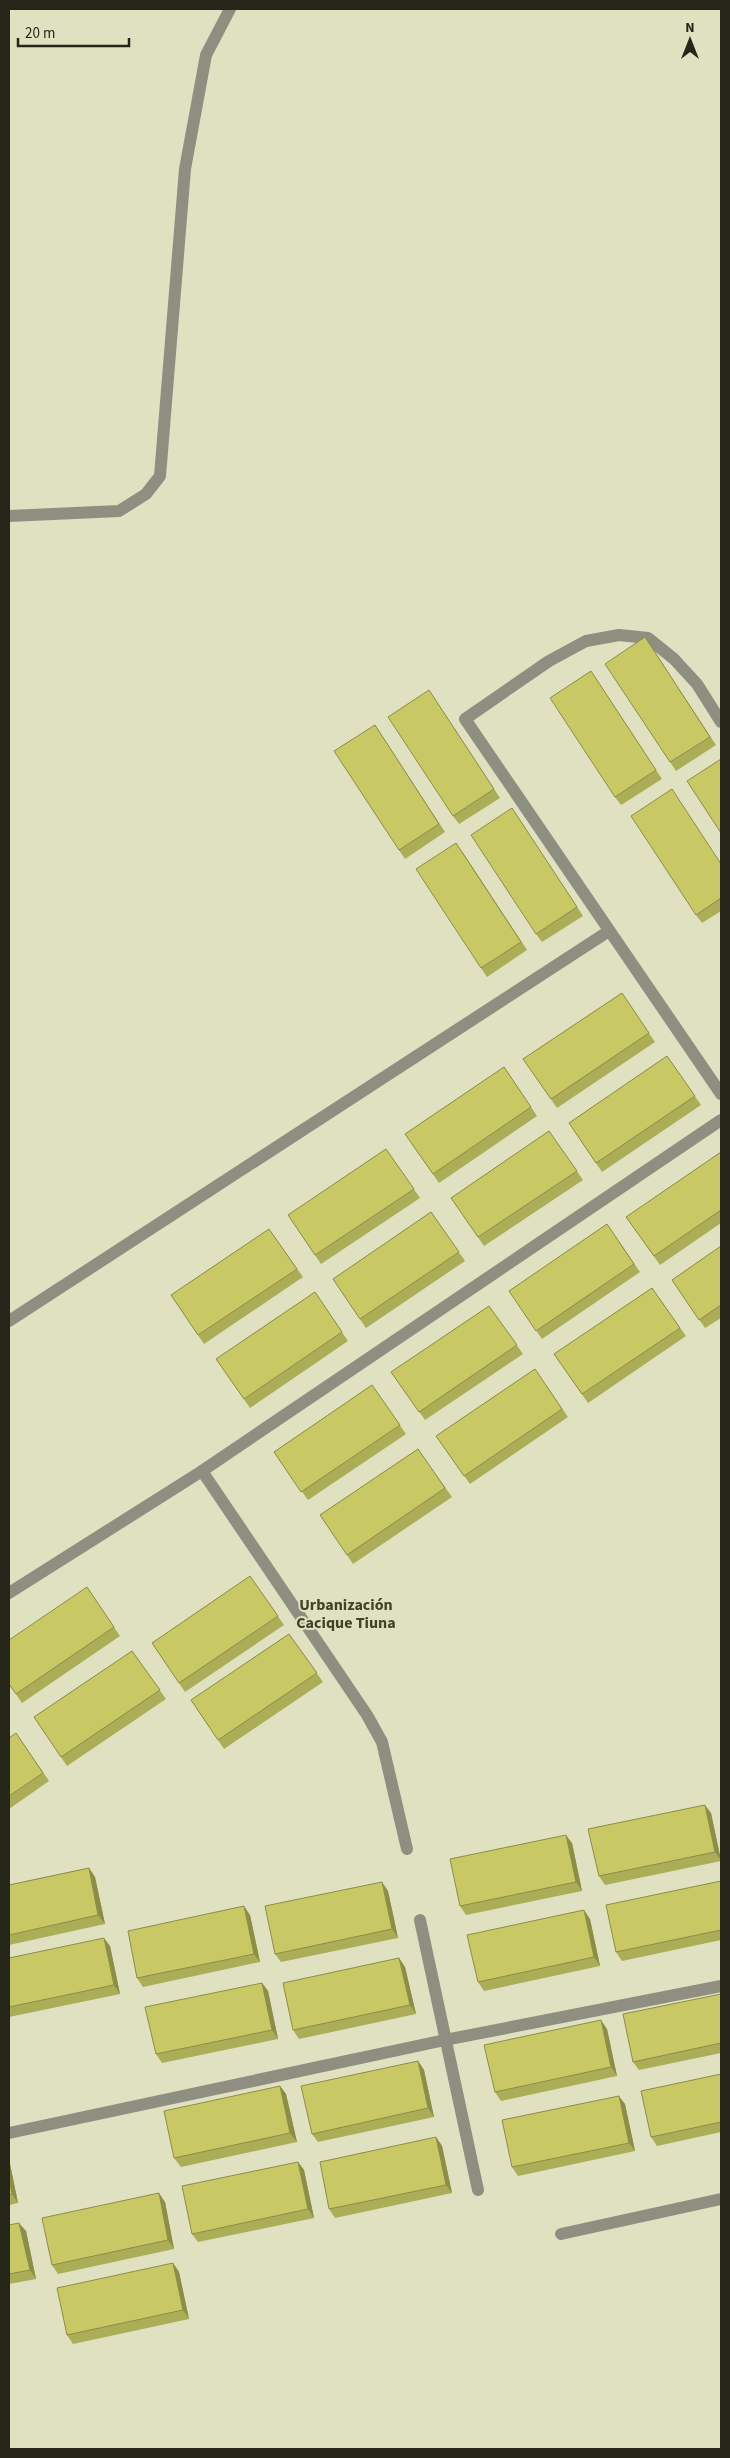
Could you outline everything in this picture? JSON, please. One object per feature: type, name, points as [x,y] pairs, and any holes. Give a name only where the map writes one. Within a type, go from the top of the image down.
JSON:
[{"type":"street","points":[[9,516],[118,511],[146,494],[160,476],[185,169],[206,55],[230,9]]},
{"type":"street","points":[[721,722],[697,684],[674,659],[648,638],[619,635],[586,642],[549,661],[466,720],[721,1094]]},
{"type":"street","points":[[9,1321],[610,931]]},
{"type":"street","points":[[9,1593],[202,1471],[721,1120]]},
{"type":"street","points":[[202,1471],[367,1715],[382,1742],[407,1849]]},
{"type":"street","points":[[420,1920],[478,2190]]},
{"type":"street","points":[[9,2133],[445,2040],[721,1986]]},
{"type":"street","points":[[562,2234],[721,2199]]},
{"type":"building","points":[[645,637],[710,737],[670,762],[605,664]]},
{"type":"building","points":[[591,671],[656,770],[615,797],[550,698]]},
{"type":"building","points":[[429,690],[494,789],[453,816],[388,717]]},
{"type":"building","points":[[375,725],[439,824],[399,850],[334,751]]},
{"type":"building","points":[[721,759],[721,833],[687,781]]},
{"type":"building","points":[[672,789],[721,864],[721,898],[696,915],[631,816]]},
{"type":"building","points":[[512,808],[577,907],[536,934],[471,835]]},
{"type":"building","points":[[456,843],[521,942],[481,968],[416,869]]},
{"type":"building","points":[[622,993],[649,1033],[551,1099],[523,1059]]},
{"type":"building","points":[[667,1056],[695,1096],[596,1163],[569,1123]]},
{"type":"building","points":[[504,1067],[531,1107],[433,1174],[405,1134]]},
{"type":"building","points":[[549,1131],[577,1171],[478,1237],[451,1198]]},
{"type":"building","points":[[386,1149],[414,1189],[315,1255],[288,1215]]},
{"type":"building","points":[[721,1152],[721,1210],[654,1256],[626,1217]]},
{"type":"building","points":[[431,1212],[459,1252],[360,1319],[333,1279]]},
{"type":"building","points":[[607,1224],[634,1264],[536,1331],[509,1291]]},
{"type":"building","points":[[269,1229],[297,1269],[198,1335],[171,1295]]},
{"type":"building","points":[[721,1246],[721,1305],[699,1320],[672,1280]]},
{"type":"building","points":[[652,1288],[680,1328],[582,1394],[554,1354]]},
{"type":"building","points":[[315,1292],[342,1332],[244,1399],[216,1359]]},
{"type":"building","points":[[489,1306],[517,1345],[419,1412],[391,1372]]},
{"type":"building","points":[[535,1369],[562,1409],[464,1476],[436,1436]]},
{"type":"building","points":[[372,1385],[400,1425],[301,1492],[274,1452]]},
{"type":"building","points":[[418,1449],[445,1488],[347,1555],[320,1515]]},
{"type":"building","points":[[250,1576],[278,1616],[179,1683],[152,1643]]},
{"type":"building","points":[[87,1587],[114,1627],[16,1694],[9,1684],[9,1640]]},
{"type":"building","points":[[289,1634],[317,1673],[218,1740],[191,1700]]},
{"type":"building","points":[[132,1651],[160,1690],[61,1757],[34,1717]]},
{"type":"building","points":[[16,1733],[43,1773],[9,1796],[9,1738]]},
{"type":"building","points":[[705,1805],[715,1852],[599,1876],[588,1829]]},
{"type":"building","points":[[566,1835],[576,1882],[460,1906],[450,1859]]},
{"type":"building","points":[[89,1868],[98,1915],[9,1935],[9,1885]]},
{"type":"building","points":[[721,1881],[721,1930],[616,1952],[606,1905]]},
{"type":"building","points":[[382,1882],[392,1929],[275,1954],[265,1906]]},
{"type":"building","points":[[244,1906],[254,1954],[137,1978],[128,1931]]},
{"type":"building","points":[[584,1910],[594,1957],[478,1982],[467,1935]]},
{"type":"building","points":[[104,1938],[114,1985],[9,2007],[9,1958]]},
{"type":"building","points":[[399,1958],[410,2005],[293,2030],[283,1983]]},
{"type":"building","points":[[262,1983],[272,2030],[156,2054],[145,2007]]},
{"type":"building","points":[[721,1994],[721,2043],[633,2062],[623,2014]]},
{"type":"building","points":[[601,2020],[611,2067],[495,2092],[484,2045]]},
{"type":"building","points":[[418,2061],[428,2108],[312,2134],[301,2086]]},
{"type":"building","points":[[721,2074],[721,2122],[651,2137],[641,2091]]},
{"type":"building","points":[[280,2086],[290,2133],[174,2158],[164,2111]]},
{"type":"building","points":[[619,2096],[629,2143],[512,2167],[502,2120]]},
{"type":"building","points":[[436,2137],[446,2185],[329,2209],[320,2162]]},
{"type":"building","points":[[298,2162],[308,2209],[192,2234],[182,2186]]},
{"type":"building","points":[[9,2179],[12,2194],[9,2195]]},
{"type":"building","points":[[159,2193],[168,2240],[52,2265],[42,2218]]},
{"type":"building","points":[[19,2223],[30,2270],[9,2274],[9,2225]]},
{"type":"building","points":[[173,2263],[183,2310],[67,2335],[57,2288]]},
{"type":"district","name":"Urbanización Cacique Tiuna","points":[[346,1614]]}]
